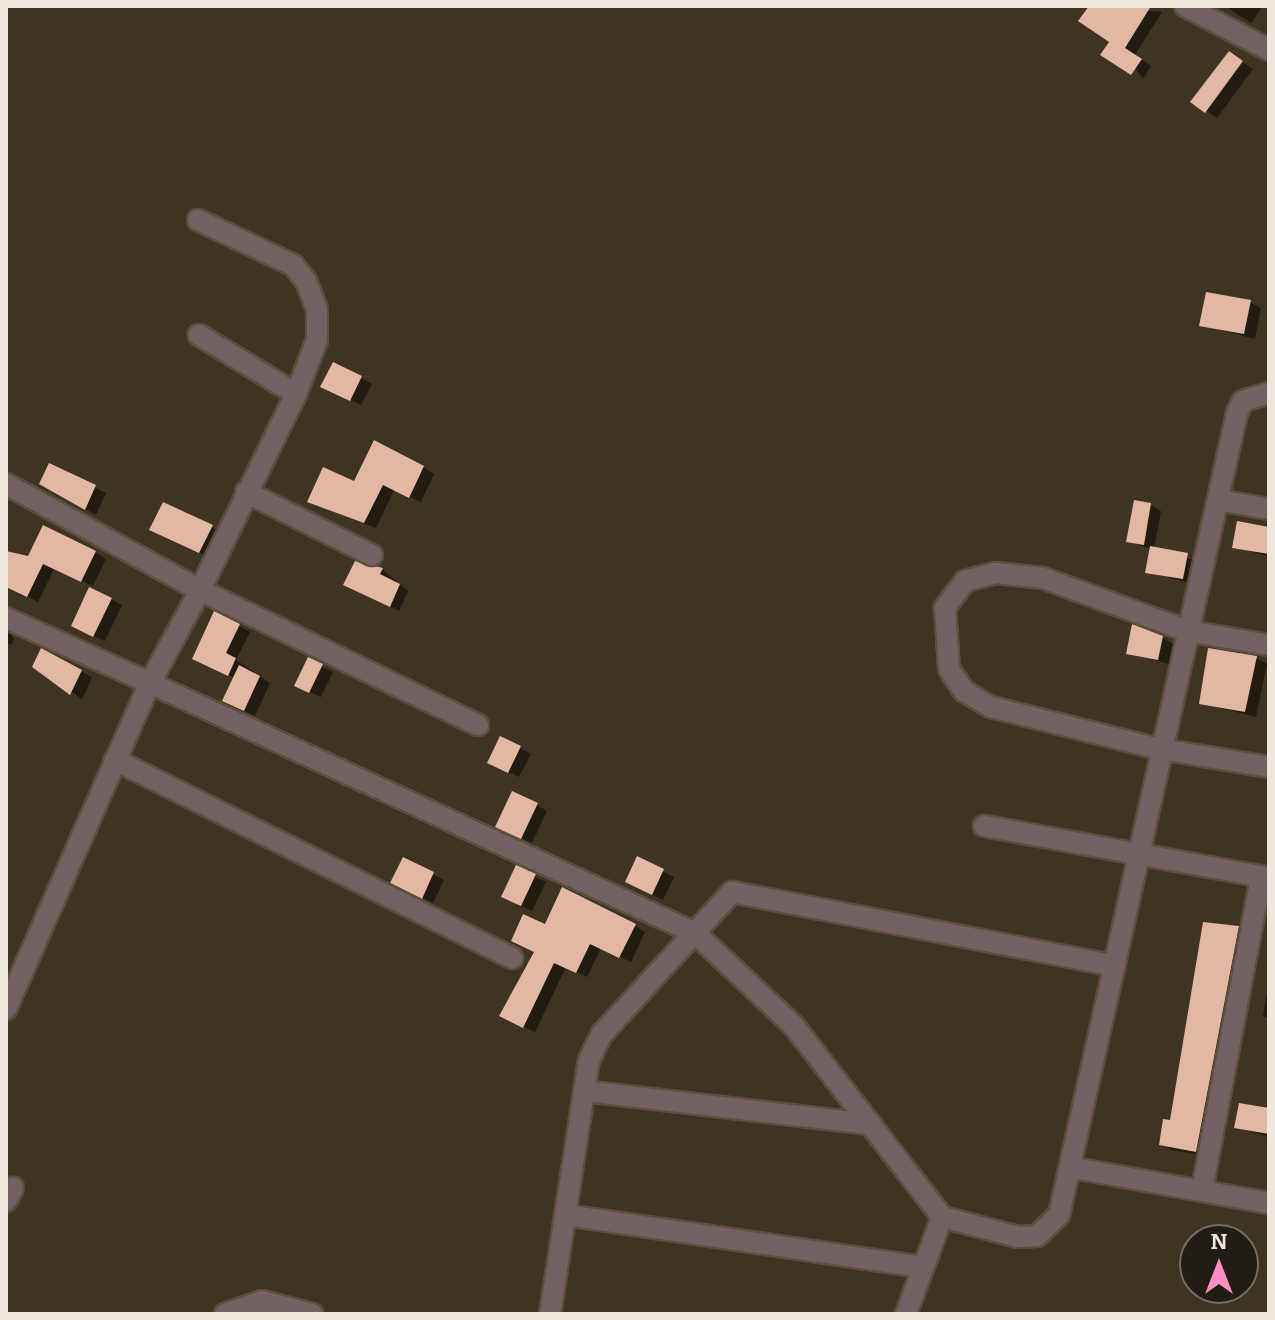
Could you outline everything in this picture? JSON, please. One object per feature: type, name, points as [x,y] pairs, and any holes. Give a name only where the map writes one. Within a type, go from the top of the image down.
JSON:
[{"type":"street","points":[[1185,6],[1269,50]]},
{"type":"street","points":[[6,1009],[150,683],[200,590],[296,394],[317,340],[317,309],[306,281],[293,265],[198,220]]},
{"type":"street","points":[[199,335],[296,394]]},
{"type":"street","points":[[6,618],[695,933],[794,1026],[942,1217],[1037,1236],[1059,1215],[1074,1168],[1160,749],[1237,413],[1243,401],[1269,393]]},
{"type":"street","points":[[6,484],[200,590],[478,725]]},
{"type":"street","points":[[246,492],[372,555]]},
{"type":"street","points":[[1218,500],[1269,509]]},
{"type":"street","points":[[1269,645],[1188,631],[1043,578],[996,573],[965,581],[945,608],[949,669],[964,691],[991,707],[1160,749],[1269,767]]},
{"type":"street","points":[[115,760],[512,958]]},
{"type":"street","points":[[984,826],[1137,857],[1265,878],[1202,1190]]},
{"type":"street","points":[[550,1314],[584,1091],[601,1035],[695,933],[715,902],[732,892],[754,892],[1115,966]]},
{"type":"street","points":[[584,1091],[871,1124]]},
{"type":"street","points":[[1074,1168],[1269,1203]]},
{"type":"street","points":[[566,1215],[921,1267]]},
{"type":"street","points":[[906,1314],[942,1217]]},
{"type":"street","points":[[225,1314],[262,1301],[312,1314]]},
{"type":"building","points":[[1089,6],[1151,6],[1125,48],[1142,59],[1131,75],[1100,55],[1109,42],[1078,21]]},
{"type":"building","points":[[1229,51],[1243,61],[1205,113],[1190,102]]},
{"type":"building","points":[[1206,292],[1251,300],[1244,334],[1199,326]]},
{"type":"building","points":[[333,362],[362,376],[350,401],[320,387]]},
{"type":"building","points":[[374,440],[424,466],[409,498],[383,485],[364,523],[307,502],[323,467],[354,481]]},
{"type":"building","points":[[49,463],[96,485],[85,510],[39,484]]},
{"type":"building","points":[[1134,500],[1151,503],[1144,545],[1126,542]]},
{"type":"building","points":[[163,502],[213,525],[199,553],[149,530]]},
{"type":"building","points":[[1237,521],[1269,527],[1269,554],[1232,548]]},
{"type":"building","points":[[43,525],[96,551],[81,582],[43,564],[27,597],[6,587],[6,551],[28,556]]},
{"type":"building","points":[[1150,546],[1188,553],[1183,579],[1145,573]]},
{"type":"building","points":[[355,561],[383,568],[380,574],[400,584],[390,607],[343,585]]},
{"type":"building","points":[[89,587],[112,598],[93,637],[71,626]]},
{"type":"building","points":[[214,611],[240,624],[226,653],[236,658],[228,676],[192,659]]},
{"type":"building","points":[[1132,624],[1163,636],[1158,660],[1126,654]]},
{"type":"building","points":[[41,648],[82,670],[70,695],[32,667]]},
{"type":"building","points":[[1208,648],[1257,656],[1245,712],[1199,704]]},
{"type":"building","points":[[308,657],[323,664],[309,693],[294,686]]},
{"type":"building","points":[[239,665],[260,676],[244,711],[222,701]]},
{"type":"building","points":[[500,736],[521,746],[508,773],[487,763]]},
{"type":"building","points":[[512,791],[538,803],[521,839],[495,827]]},
{"type":"building","points":[[637,856],[664,869],[652,895],[625,882]]},
{"type":"building","points":[[403,857],[434,872],[422,899],[390,883]]},
{"type":"building","points":[[516,865],[536,874],[521,906],[501,897]]},
{"type":"building","points":[[562,887],[636,924],[619,958],[590,944],[576,973],[554,963],[523,1028],[499,1016],[534,952],[511,941],[523,914],[545,924]]},
{"type":"building","points":[[1203,922],[1239,926],[1196,1152],[1159,1145],[1163,1119],[1170,1120]]},
{"type":"building","points":[[1239,1103],[1269,1108],[1269,1134],[1234,1128]]}]
